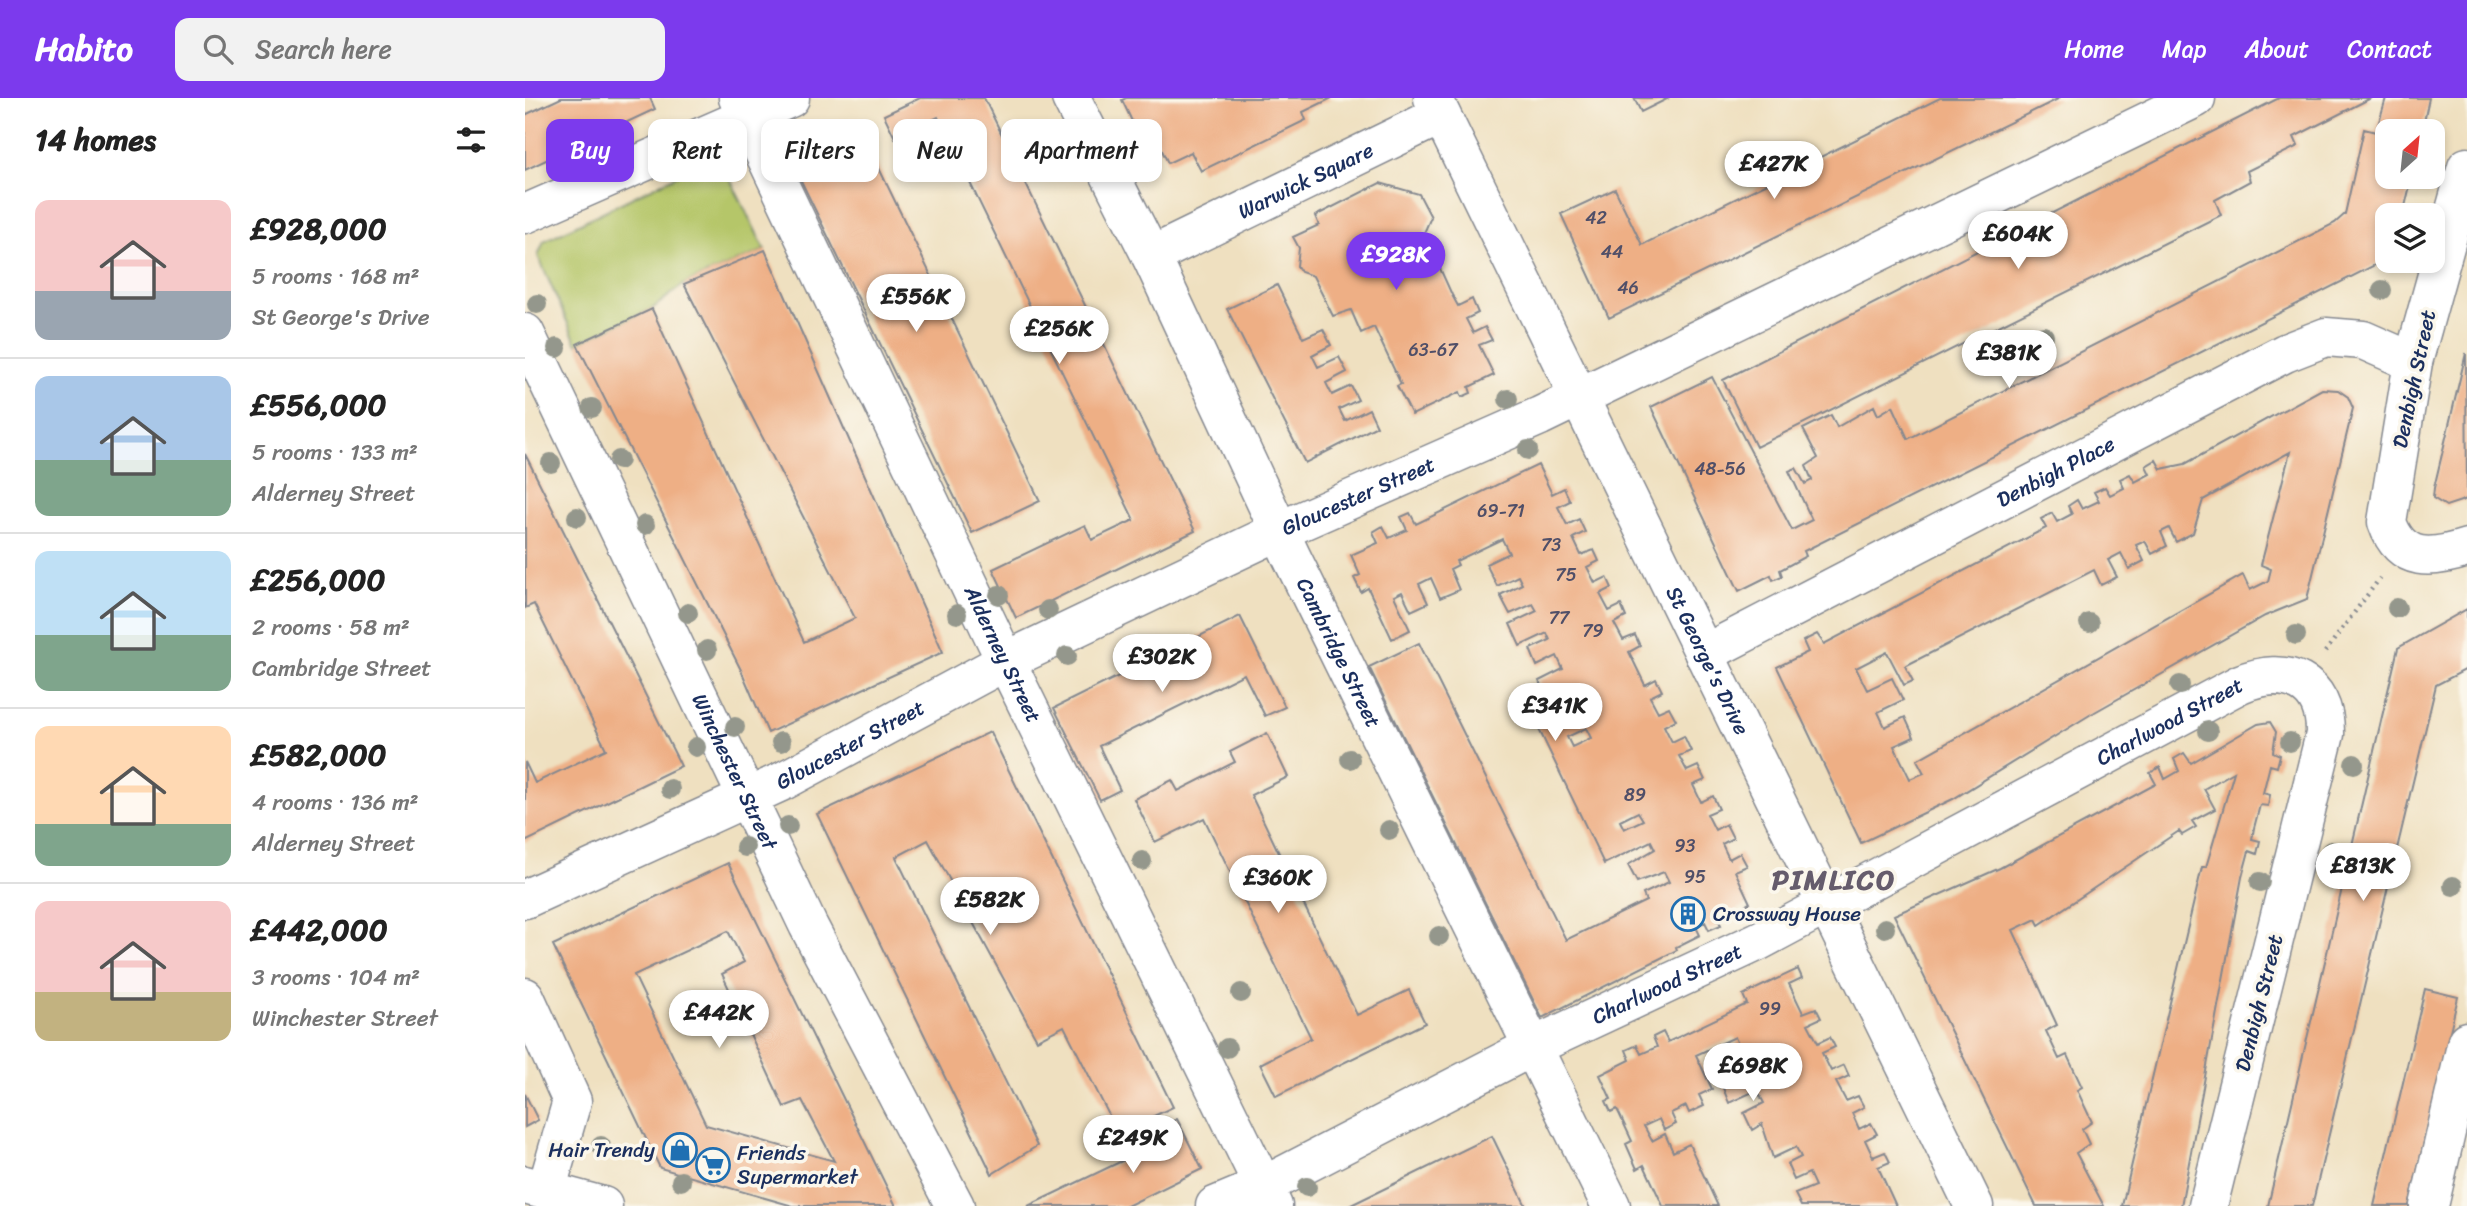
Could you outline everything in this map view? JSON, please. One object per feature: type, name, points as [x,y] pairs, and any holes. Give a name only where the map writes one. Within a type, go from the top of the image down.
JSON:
[{"type":"street","points":[[525,214],[743,108],[790,98]]},
{"type":"street","name":"Cambridge Street","points":[[1071,98],[1151,256],[1279,531],[1611,1206]]},
{"type":"street","name":"Gloucester Street","points":[[525,899],[747,798],[1006,661],[1279,531],[1578,396],[2196,98]]},
{"type":"street","name":"Warwick Square","points":[[1151,256],[1437,106]]},
{"type":"street","name":"St George's Drive","points":[[1437,106],[1975,1206]]},
{"type":"street","name":"Alderney Street","points":[[743,108],[1006,661],[1268,1196]]},
{"type":"street","name":"Denbigh Street","points":[[2394,559],[2394,538],[2387,522],[2413,362],[2467,167]]},
{"type":"street","name":"Winchester Street","points":[[525,333],[809,925],[955,1206]]},
{"type":"street","name":"Denbigh Place","points":[[1704,654],[2285,353],[2326,337],[2363,340],[2413,362]]},
{"type":"street","points":[[2394,559],[2416,556],[2430,558],[2467,548]]},
{"type":"street","name":"Denbigh Street","points":[[2208,1206],[2325,734],[2323,708],[2311,671]]},
{"type":"street","name":"Charlwood Street","points":[[1215,1206],[1268,1196],[1532,1047],[1759,941],[2241,684],[2265,675],[2290,677],[2311,671]]},
{"type":"street","points":[[525,997],[572,1101],[535,1188],[603,1206]]},
{"type":"street","points":[[2430,1206],[2467,1041]]},
{"type":"path","points":[[2311,671],[2394,559]]},
{"type":"green space","points":[[663,182],[731,182],[765,250],[684,284],[652,309],[577,344],[538,256],[544,241]]},
{"type":"building","points":[[561,98],[650,98],[655,109],[634,119],[546,119],[546,160],[525,170],[525,115]]},
{"type":"building","points":[[920,98],[984,98],[1001,133],[1001,182],[1025,182],[1195,531],[1016,618],[993,569],[1085,525],[1092,540],[1134,520],[970,182],[987,182],[987,119],[893,119],[893,134],[884,115]]},
{"type":"building","points":[[1332,98],[1303,112],[1306,120],[1201,171],[1191,152],[1168,163],[1162,150],[1162,119],[1131,119],[1122,100]]},
{"type":"building","points":[[1634,98],[1669,98],[1641,112]]},
{"type":"building","points":[[1940,98],[2060,98],[1609,318],[1561,214],[1615,189],[1642,245]]},
{"type":"building","points":[[2279,98],[2371,98],[2294,137],[2298,146],[2247,171],[2250,181],[2215,200],[2221,215],[1756,447],[1723,380]]},
{"type":"building","points":[[2386,98],[2429,98],[2425,119],[2380,119]]},
{"type":"building","points":[[2364,129],[2375,132],[2375,189],[2409,189],[2406,203],[2375,203],[2375,265],[1804,551],[1806,556],[1780,570],[1782,576],[1773,580],[1771,575],[1739,591],[1651,407],[1712,377],[1792,530],[1812,520],[1789,471],[1796,468],[1805,484],[1812,480],[1806,466],[1818,458],[1803,429],[1831,415],[1837,427],[1874,406],[1878,415],[1893,406],[1908,439],[2335,223],[2345,214]]},
{"type":"building","points":[[879,168],[1040,501],[972,533],[802,182],[879,182]]},
{"type":"building","points":[[1380,183],[1419,194],[1431,217],[1424,233],[1452,295],[1458,306],[1472,299],[1478,313],[1466,319],[1473,333],[1485,327],[1492,340],[1479,345],[1494,375],[1469,387],[1471,393],[1462,397],[1460,392],[1412,415],[1397,386],[1401,384],[1374,327],[1361,333],[1351,310],[1333,316],[1313,276],[1301,272],[1297,266],[1299,248],[1293,237],[1319,225],[1315,216]]},
{"type":"building","points":[[765,250],[943,652],[768,733],[741,670],[577,344],[652,309],[804,642],[855,618],[684,284]]},
{"type":"building","points":[[1277,285],[1303,338],[1323,329],[1331,345],[1312,355],[1318,367],[1339,357],[1347,372],[1326,383],[1332,395],[1351,386],[1358,400],[1339,409],[1345,421],[1369,409],[1377,426],[1305,463],[1227,309]]},
{"type":"building","points":[[2466,353],[2467,499],[2446,506],[2433,498],[2434,488]]},
{"type":"building","points":[[2322,389],[2338,390],[2348,397],[2353,408],[2307,599],[2265,616],[2093,713],[1953,799],[1861,843],[1777,667],[1808,652],[1803,641],[1817,634],[1824,644],[2046,528],[2041,519],[2052,513],[2057,522],[2072,514],[2068,506],[2077,500],[2082,509],[2099,501],[2094,492],[2105,487],[2110,495],[2124,488],[2120,479],[2130,474],[2135,482],[2150,474],[2146,466],[2156,460],[2161,469],[2185,464]],"holes":[[[2290,452],[2261,565],[2271,569],[2268,581],[2250,590],[2243,575],[1917,760],[1924,773],[1910,779],[1894,746],[1914,737],[1905,717],[1885,727],[1878,712],[1903,700],[1892,678],[1867,690],[1856,668],[1887,652],[1904,685],[1913,681],[1905,666],[2094,570],[2101,585],[2117,577],[2108,560],[2121,553],[2129,569],[2144,561],[2136,545],[2145,541],[2152,554],[2167,546],[2161,532],[2169,528],[2176,542],[2193,533],[2203,500]]]},
{"type":"building","points":[[525,454],[681,766],[525,842],[525,762],[535,783],[606,749],[534,604],[525,608]]},
{"type":"building","points":[[1538,465],[1552,494],[1564,488],[1570,501],[1558,507],[1567,525],[1579,519],[1585,532],[1573,538],[1581,555],[1594,550],[1599,561],[1587,567],[1595,583],[1607,577],[1612,588],[1600,594],[1609,611],[1621,605],[1626,617],[1614,623],[1623,640],[1635,635],[1640,646],[1629,652],[1645,685],[1656,679],[1662,691],[1650,697],[1658,712],[1669,707],[1676,720],[1664,726],[1672,742],[1684,736],[1691,751],[1679,756],[1687,771],[1698,766],[1705,780],[1693,785],[1701,802],[1713,796],[1719,809],[1707,814],[1715,830],[1726,824],[1733,838],[1722,844],[1729,859],[1740,853],[1747,866],[1735,871],[1750,903],[1718,919],[1721,925],[1709,930],[1705,922],[1696,927],[1700,935],[1676,947],[1677,950],[1542,1018],[1369,667],[1419,643],[1566,940],[1646,901],[1643,894],[1669,882],[1664,872],[1637,882],[1628,865],[1655,849],[1651,841],[1604,864],[1533,717],[1560,704],[1566,715],[1576,709],[1567,690],[1548,699],[1539,681],[1563,669],[1557,656],[1537,666],[1530,649],[1550,640],[1547,633],[1520,646],[1510,624],[1537,611],[1533,604],[1510,614],[1500,595],[1522,584],[1518,576],[1497,586],[1486,564],[1509,553],[1502,539],[1456,561],[1458,565],[1450,569],[1459,590],[1440,598],[1431,578],[1419,584],[1428,603],[1411,611],[1402,592],[1394,596],[1410,630],[1392,639],[1368,588],[1361,592],[1354,578],[1360,575],[1351,555],[1378,543],[1373,532],[1383,526],[1389,538],[1407,530],[1401,517],[1410,513],[1416,524]],"holes":[[[1586,728],[1591,738],[1572,747],[1567,737]],[[1638,812],[1643,820],[1624,829],[1620,821]]]},
{"type":"building","points":[[2467,609],[2467,669],[2436,685],[2312,1206],[2268,1206],[2398,648]]},
{"type":"building","points":[[1240,616],[1285,707],[1265,716],[1244,674],[1099,746],[1120,790],[1100,800],[1054,708]]},
{"type":"building","points":[[2270,722],[2276,732],[2273,752],[2280,755],[2277,767],[2270,765],[2263,793],[2270,795],[2268,806],[2260,805],[2254,828],[2252,839],[2260,841],[2257,854],[2249,851],[2242,877],[2181,1206],[2122,1206],[2202,867],[2206,867],[2234,772],[2204,789],[2215,809],[2192,821],[2196,827],[2182,835],[2179,831],[2039,925],[2036,919],[2013,930],[2057,1025],[2046,1031],[2059,1059],[2067,1055],[2082,1087],[2077,1090],[2092,1122],[2082,1129],[2089,1144],[2076,1153],[2104,1206],[2036,1206],[1894,915],[2000,868],[2156,784],[2150,773],[2160,767],[2165,779],[2179,771],[2174,759],[2184,753],[2191,763],[2258,724]]},
{"type":"building","points":[[990,732],[1173,1107],[1118,1133],[1064,1026],[1037,1040],[928,840],[896,857],[1037,1146],[992,1174],[817,814]]},
{"type":"building","points":[[1267,733],[1288,777],[1251,795],[1357,1015],[1409,990],[1425,1023],[1276,1096],[1260,1064],[1311,1038],[1204,818],[1155,842],[1134,799],[1172,780],[1178,791],[1235,762],[1230,752]]},
{"type":"building","points":[[728,863],[896,1206],[793,1206],[660,1168],[553,945]],"holes":[[[728,931],[744,962],[722,974],[784,1107],[802,1100],[834,1161],[706,1125],[634,975]]]},
{"type":"building","points":[[1798,969],[1802,978],[1789,984],[1803,1013],[1816,1008],[1821,1018],[1808,1024],[1818,1043],[1830,1037],[1835,1047],[1822,1053],[1831,1071],[1844,1065],[1849,1076],[1836,1082],[1846,1101],[1858,1096],[1864,1107],[1852,1113],[1859,1129],[1871,1123],[1877,1134],[1865,1140],[1873,1157],[1885,1152],[1890,1162],[1878,1167],[1896,1206],[1801,1206],[1795,1194],[1815,1186],[1809,1173],[1794,1180],[1787,1164],[1801,1157],[1796,1147],[1773,1158],[1762,1124],[1752,1130],[1744,1113],[1764,1103],[1757,1090],[1729,1103],[1723,1088],[1754,1073],[1748,1063],[1731,1071],[1722,1052],[1738,1044],[1735,1037],[1696,1055],[1712,1089],[1699,1095],[1704,1106],[1689,1113],[1686,1106],[1671,1113],[1676,1124],[1664,1130],[1659,1119],[1644,1126],[1652,1141],[1665,1134],[1673,1152],[1689,1144],[1718,1206],[1663,1206],[1644,1165],[1637,1169],[1626,1144],[1632,1141],[1617,1109],[1611,1112],[1606,1101],[1611,1099],[1600,1075],[1630,1060],[1626,1050],[1637,1045],[1641,1054],[1657,1047],[1653,1037],[1663,1032],[1668,1042],[1747,1004],[1743,995]]},
{"type":"building","points":[[2425,989],[2458,997],[2409,1206],[2374,1206]]},
{"type":"building","points":[[525,1094],[538,1120],[525,1127]]},
{"type":"building","points":[[1177,1119],[1202,1169],[1127,1206],[1028,1206],[1170,1138],[1164,1125]]},
{"type":"building","points":[[1492,1136],[1526,1206],[1349,1206]]},
{"type":"place","name":"Crossway House","points":[[1688,914]]},
{"type":"place","name":"Hair Trendy","points":[[680,1150]]},
{"type":"place","name":"Friends Supermarket","points":[[713,1165]]},
{"type":"district","name":"PIMLICO","points":[[1834,879]]}]
